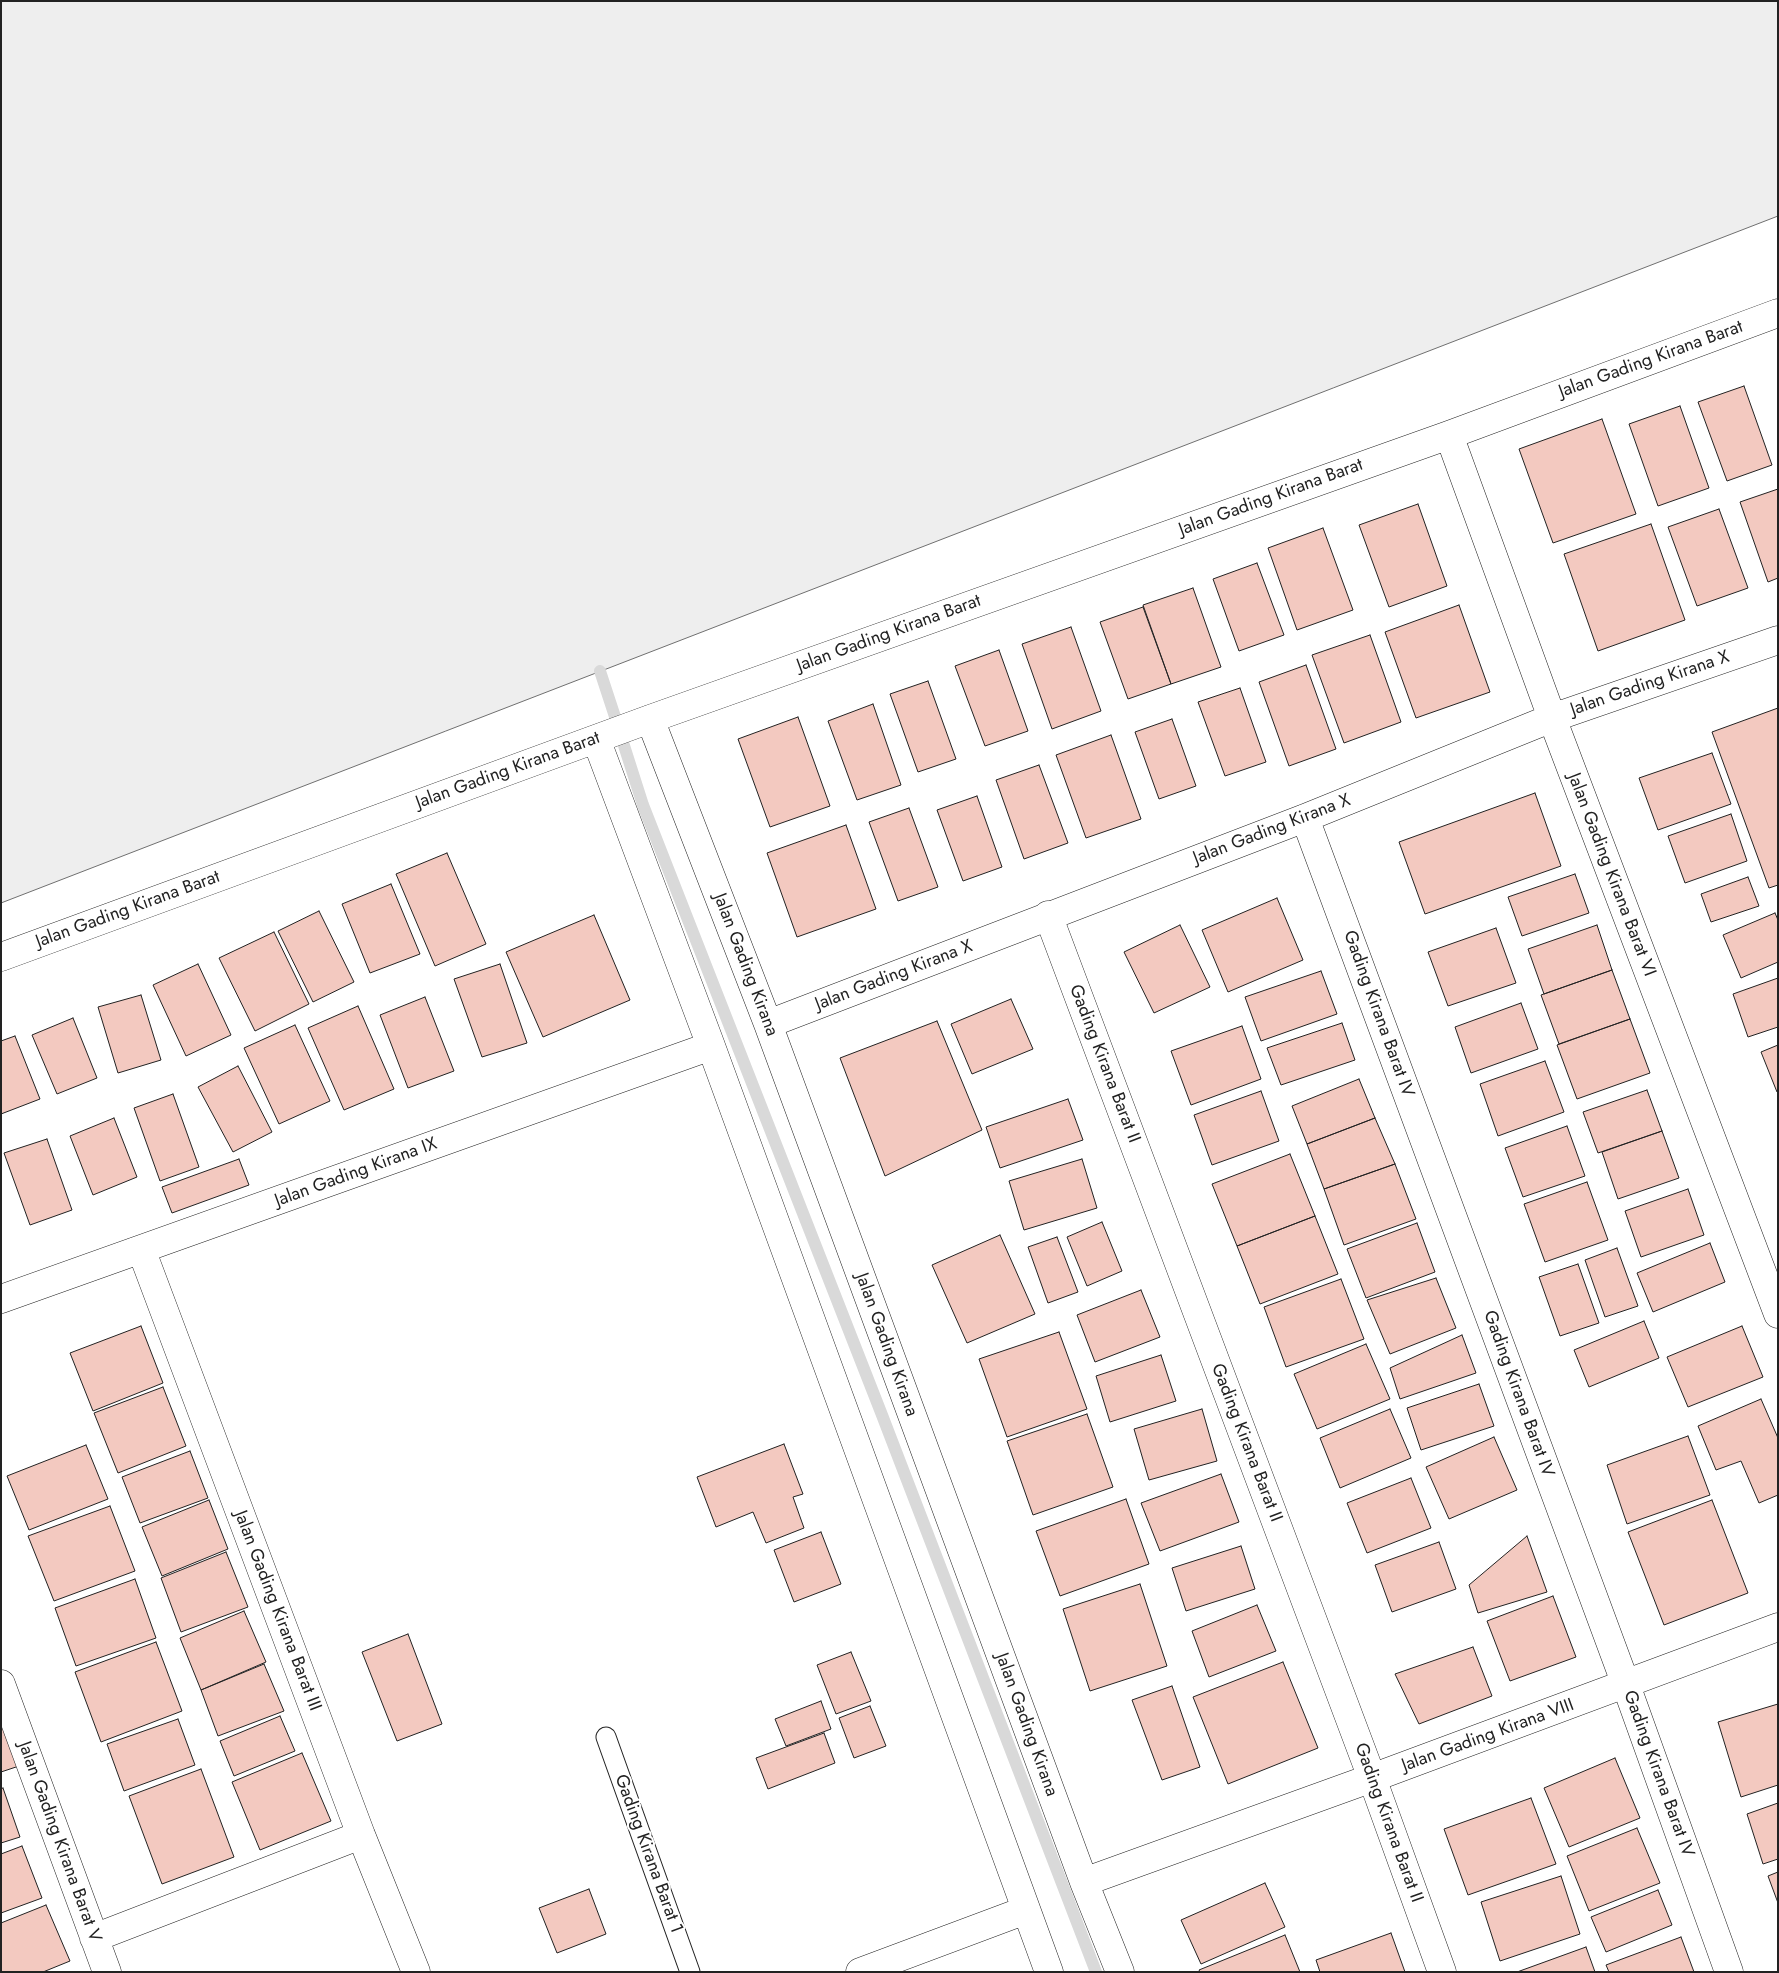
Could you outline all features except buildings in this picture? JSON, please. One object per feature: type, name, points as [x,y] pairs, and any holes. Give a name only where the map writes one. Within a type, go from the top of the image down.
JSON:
[{"type":"street","name":"Jalan Gading Kirana Barat","points":[[1,957],[650,719],[1448,435],[1778,313]]},
{"type":"street","name":"Jalan Gading Kirana Barat VI","points":[[1448,435],[1552,718],[1778,1314]]},
{"type":"street","name":"Jalan Gading Kirana X","points":[[768,1024],[1305,818],[1552,718],[1778,640]]},
{"type":"street","name":"Jalan Gading Kirana","points":[[650,719],[768,1024],[1084,1882],[1120,1972]]},
{"type":"street","points":[[596,739],[711,1046],[1048,1972]]},
{"type":"street","name":"Gading Kirana Barat IV","points":[[1305,818],[1626,1685],[1729,1972]]},
{"type":"street","name":"Gading Kirana Barat II","points":[[1048,915],[1372,1778],[1442,1972]]},
{"type":"street","name":"Jalan Gading Kirana IX","points":[[1,1300],[711,1046]]},
{"type":"street","name":"Jalan Gading Kirana Barat III","points":[[141,1249],[361,1835],[416,1972]]},
{"type":"street","name":"Jalan Gading Kirana VIII","points":[[1084,1882],[1626,1685],[1778,1627]]},
{"type":"street","name":"Jalan Gading Kirana Barat V","points":[[1,1684],[107,1972]]},
{"type":"street","points":[[94,1938],[361,1835]]},
{"type":"street","points":[[860,1972],[1026,1910]]},
{"type":"lane","name":"Gading Kirana Barat 1","points":[[606,1737],[690,1972]]},
{"type":"shaded area","points":[[1,1],[1778,1],[1778,216],[1,903]]},
{"type":"waterway","points":[[600,671],[619,729]]},
{"type":"waterway","points":[[620,733],[643,805],[882,1415],[1096,1972]]}]
